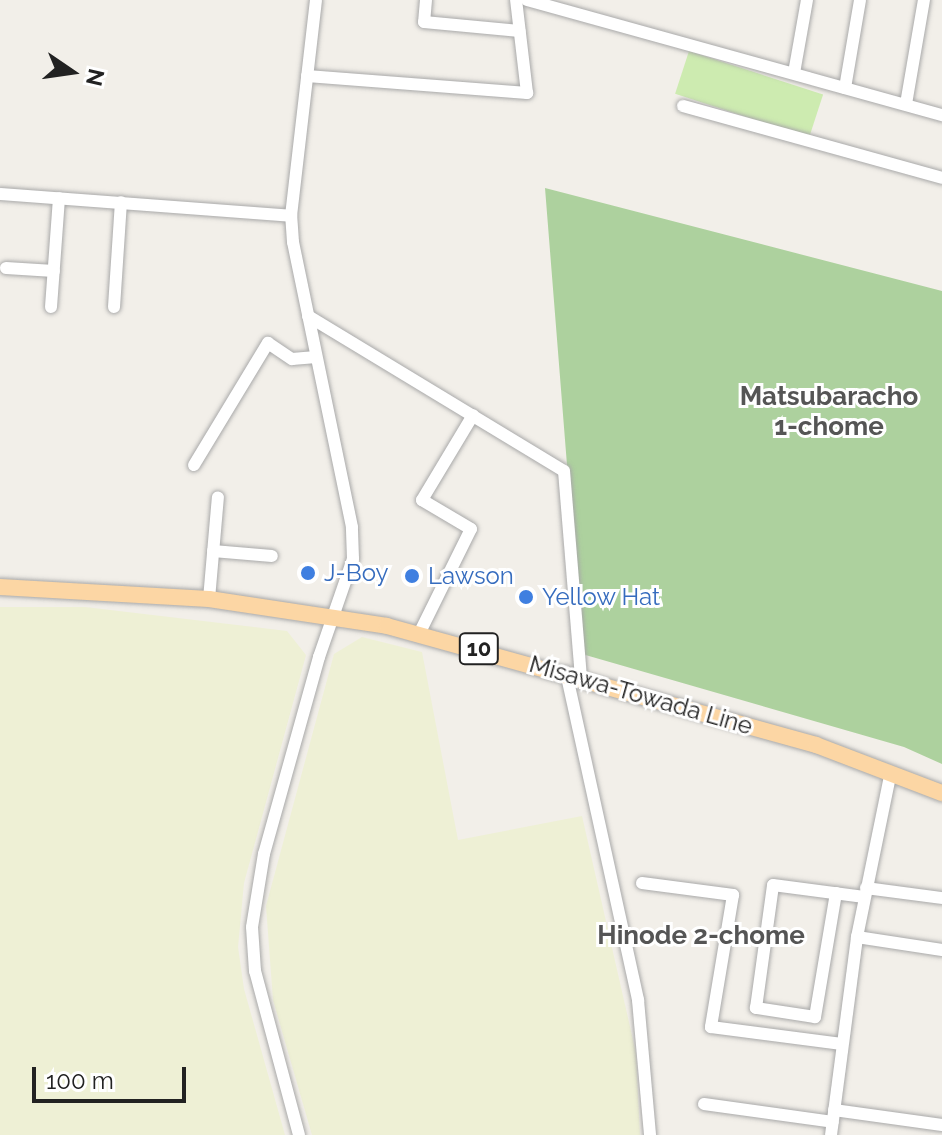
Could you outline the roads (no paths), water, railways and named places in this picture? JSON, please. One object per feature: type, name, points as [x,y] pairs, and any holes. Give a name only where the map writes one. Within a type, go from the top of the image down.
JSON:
[{"type":"main road","name":"Misawa-Towada Line","points":[[0,587],[209,599],[333,614],[573,674],[891,772],[942,793]]},
{"type":"street","points":[[299,1135],[255,971],[252,927],[258,876],[333,614],[353,559],[352,527],[316,357],[291,216],[316,0]]},
{"type":"street","points":[[426,0],[424,22],[520,31]]},
{"type":"street","points":[[307,76],[527,93],[516,0]]},
{"type":"street","points":[[527,0],[942,115]]},
{"type":"street","points":[[794,73],[807,0]]},
{"type":"street","points":[[845,88],[860,0]]},
{"type":"street","points":[[906,104],[924,0]]},
{"type":"street","points":[[683,106],[942,178]]},
{"type":"street","points":[[0,194],[291,216]]},
{"type":"street","points":[[51,307],[59,198]]},
{"type":"street","points":[[114,307],[121,202]]},
{"type":"street","points":[[6,268],[54,271]]},
{"type":"street","points":[[308,316],[564,471],[573,674],[638,1000],[650,1135]]},
{"type":"street","points":[[194,465],[268,343],[292,359],[316,357]]},
{"type":"street","points":[[419,634],[471,529],[422,500],[473,415]]},
{"type":"street","points":[[209,599],[218,497]]},
{"type":"street","points":[[213,551],[272,556]]},
{"type":"street","points":[[832,1122],[857,937],[891,772]]},
{"type":"street","points":[[642,883],[733,895],[711,1027],[842,1044]]},
{"type":"street","points":[[836,893],[815,1017],[756,1008],[773,885],[836,893],[942,898]]},
{"type":"street","points":[[857,937],[942,950]]},
{"type":"street","points":[[704,1104],[832,1122],[942,1125]]},
{"type":"place","name":"J-Boy","points":[[308,573]]},
{"type":"place","name":"Lawson","points":[[412,576]]},
{"type":"place","name":"Yellow Hat","points":[[526,597]]},
{"type":"district","name":"Matsubaracho 1-chome","points":[[829,412]]},
{"type":"district","name":"Hinode 2-chome","points":[[701,936]]}]
